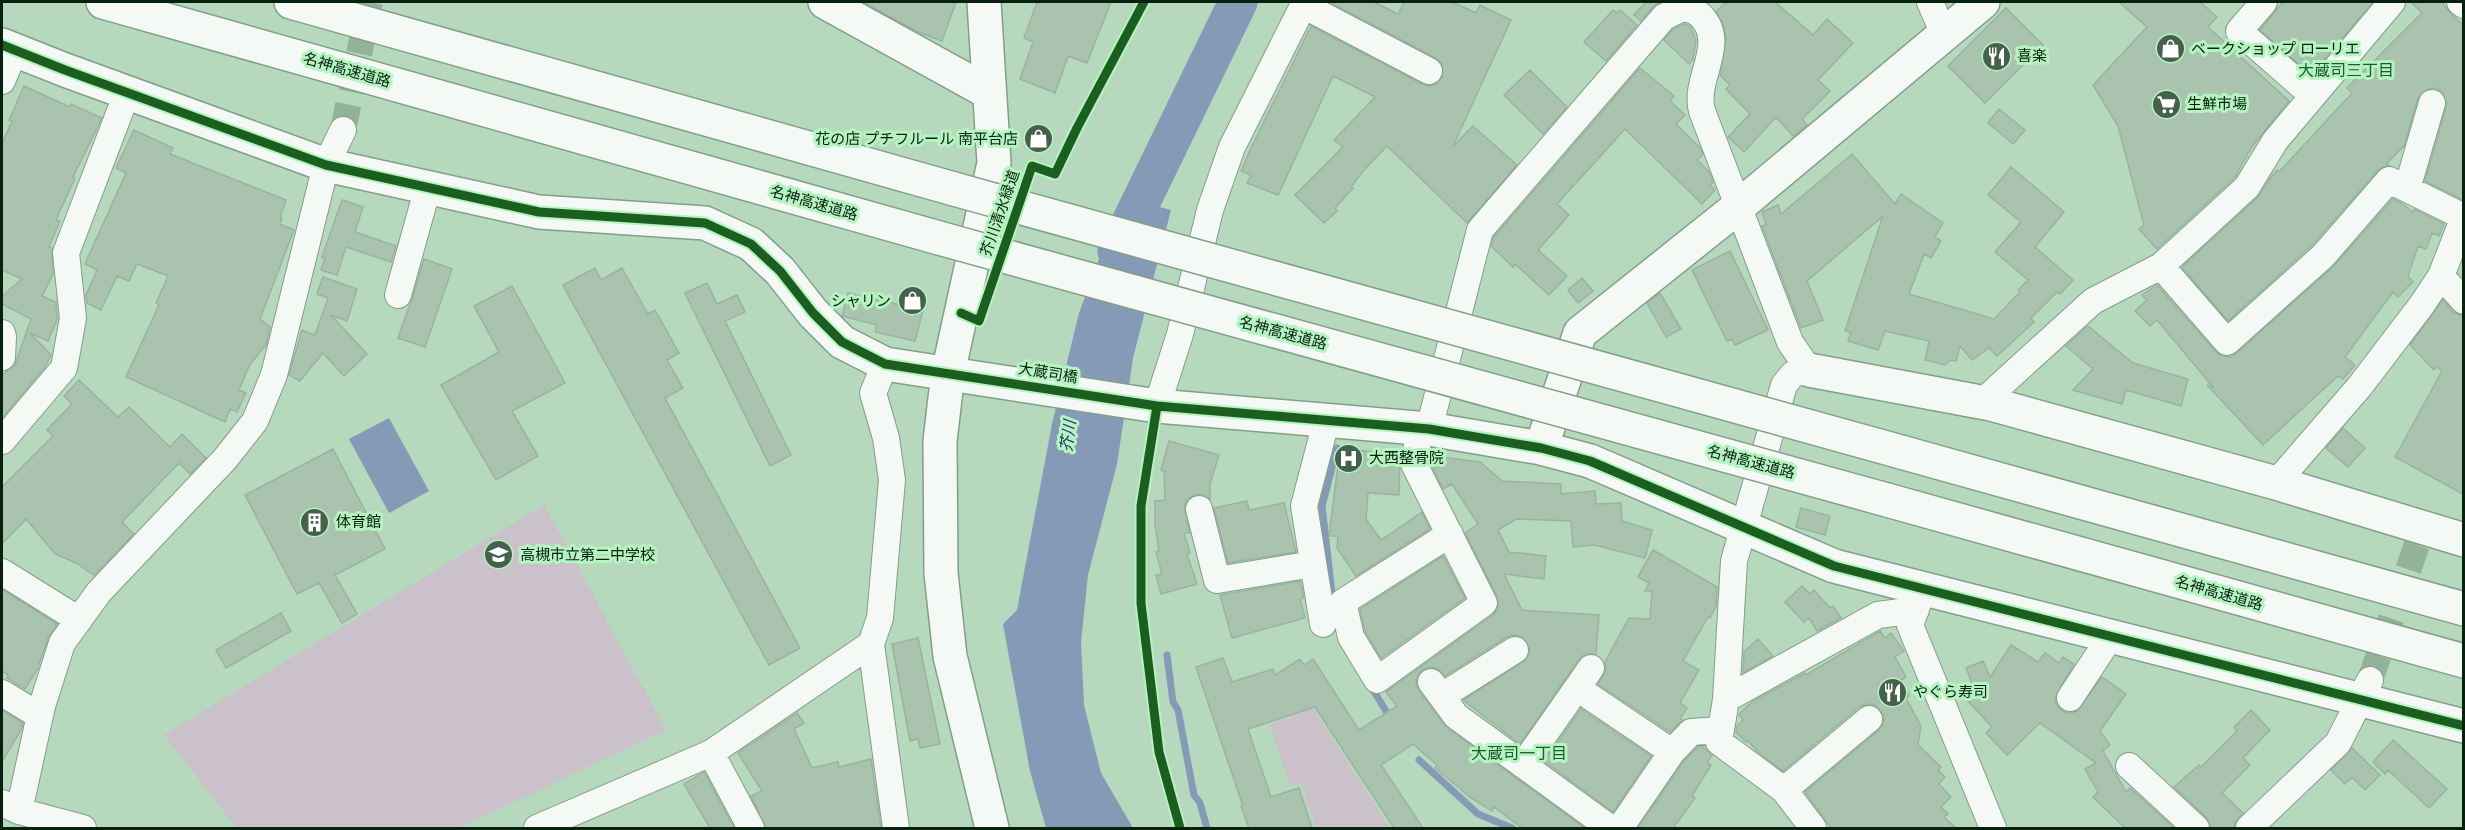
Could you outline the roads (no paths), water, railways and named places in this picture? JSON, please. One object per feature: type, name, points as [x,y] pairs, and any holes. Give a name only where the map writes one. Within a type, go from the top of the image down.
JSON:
[{"type":"main road","name":"名神高速道路","points":[[103,2],[939,238],[2463,661]]},
{"type":"main road","points":[[291,2],[2463,609]]},
{"type":"main road","points":[[825,2],[988,92]]},
{"type":"main road","points":[[984,2],[994,163],[948,373],[940,441],[941,573],[950,656],[992,828]]},
{"type":"main road","points":[[1541,448],[1580,333],[1738,207],[1983,2]]},
{"type":"main road","name":"大蔵司橋","points":[[8,47],[326,165],[539,212],[705,223],[751,244],[780,271],[813,313],[842,342],[885,364],[1151,404],[1326,422],[1424,429],[1541,448],[1590,461],[1834,566],[1919,599],[2111,636],[2366,690],[2463,726]]},
{"type":"main road","points":[[1809,370],[1982,402],[2276,483],[2463,540]]},
{"type":"street","points":[[1930,2],[1944,34]]},
{"type":"street","points":[[2264,2],[2239,31],[2312,95]]},
{"type":"street","points":[[1982,402],[2093,301],[2162,266],[2247,187],[2275,141],[2392,2]]},
{"type":"street","points":[[2460,2],[2463,5]]},
{"type":"street","points":[[1151,404],[1180,334],[1210,210],[1232,147],[1304,3],[1429,71]]},
{"type":"street","points":[[1449,534],[1343,602],[1351,637],[1377,680],[1484,603],[1414,464],[1480,230],[1664,17],[1680,9],[1700,7],[1712,38],[1700,104],[1790,342],[1809,370],[1793,375],[1784,385],[1734,561],[1726,699],[1719,741],[1784,790],[1813,828]]},
{"type":"street","points":[[2,81],[8,47]]},
{"type":"street","points":[[2,441],[64,369],[73,318],[66,253],[127,93]]},
{"type":"street","points":[[2407,189],[2432,103]]},
{"type":"street","points":[[66,826],[10,807],[62,643],[99,592],[225,459],[255,421],[274,375],[326,165],[343,129]]},
{"type":"street","points":[[2162,266],[2227,342],[2323,256],[2389,180],[2463,217],[2441,276],[2421,306],[2360,386],[2276,483]]},
{"type":"street","points":[[398,295],[428,187]]},
{"type":"street","points":[[2441,276],[2463,300]]},
{"type":"street","points":[[2,333],[2,357]]},
{"type":"street","points":[[885,364],[873,393],[886,438],[892,480],[880,618],[871,644],[896,828]]},
{"type":"street","points":[[1323,624],[1304,506],[1326,422]]},
{"type":"street","points":[[1199,509],[1217,580],[1313,564]]},
{"type":"street","points":[[2,572],[79,620]]},
{"type":"street","points":[[1726,699],[1878,615],[1919,599]]},
{"type":"street","points":[[1919,599],[1910,625],[1988,826]]},
{"type":"street","points":[[2070,699],[2111,636]]},
{"type":"street","points":[[537,828],[711,753],[871,644]]},
{"type":"street","points":[[1515,650],[1436,689],[1456,716],[1610,828]]},
{"type":"street","points":[[1523,765],[1584,678],[1672,752]]},
{"type":"street","points":[[2249,828],[2338,743],[2366,690]]},
{"type":"street","points":[[2,693],[40,716]]},
{"type":"street","points":[[1784,790],[1869,719]]},
{"type":"street","points":[[1620,828],[1672,752],[1691,732],[1721,729]]},
{"type":"street","points":[[711,753],[751,828]]},
{"type":"street","points":[[2129,766],[2196,828]]},
{"type":"water","points":[[1122,197],[1171,210],[1133,358],[1117,464],[1088,575],[1081,642],[1084,705],[1101,773],[1133,828],[1046,828],[1030,771],[1003,624],[1017,610],[1052,424],[1079,313]]},
{"type":"water","points":[[389,418],[429,491],[389,513],[349,439]]},
{"type":"waterway","name":"芥川","points":[[1117,251],[1238,2]]},
{"type":"waterway","points":[[1333,602],[1322,506],[1337,448]]},
{"type":"waterway","points":[[1167,655],[1173,702],[1178,710],[1194,795],[1200,803],[1207,828]]},
{"type":"waterway","points":[[1370,685],[1391,719]]},
{"type":"waterway","points":[[1419,760],[1478,814],[1512,828]]},
{"type":"tunnel","points":[[343,130],[370,2]]},
{"type":"tunnel","points":[[2370,680],[2423,527]]},
{"type":"place","name":"ベークショップ ローリエ","points":[[2170,49]]},
{"type":"place","name":"喜楽","points":[[1996,56]]},
{"type":"place","name":"生鮮市場","points":[[2166,104]]},
{"type":"place","name":"花の店 プチフルール 南平台店","points":[[1039,139]]},
{"type":"place","name":"シャリン","points":[[912,301]]},
{"type":"place","name":"大西整骨院","points":[[1348,458]]},
{"type":"place","name":"体育館","points":[[315,522]]},
{"type":"place","name":"高槻市立第二中学校","points":[[499,555]]},
{"type":"place","name":"やぐら寿司","points":[[1892,692]]},
{"type":"district","name":"大蔵司三丁目","points":[[2346,70]]},
{"type":"district","name":"大蔵司一丁目","points":[[1519,753]]}]
